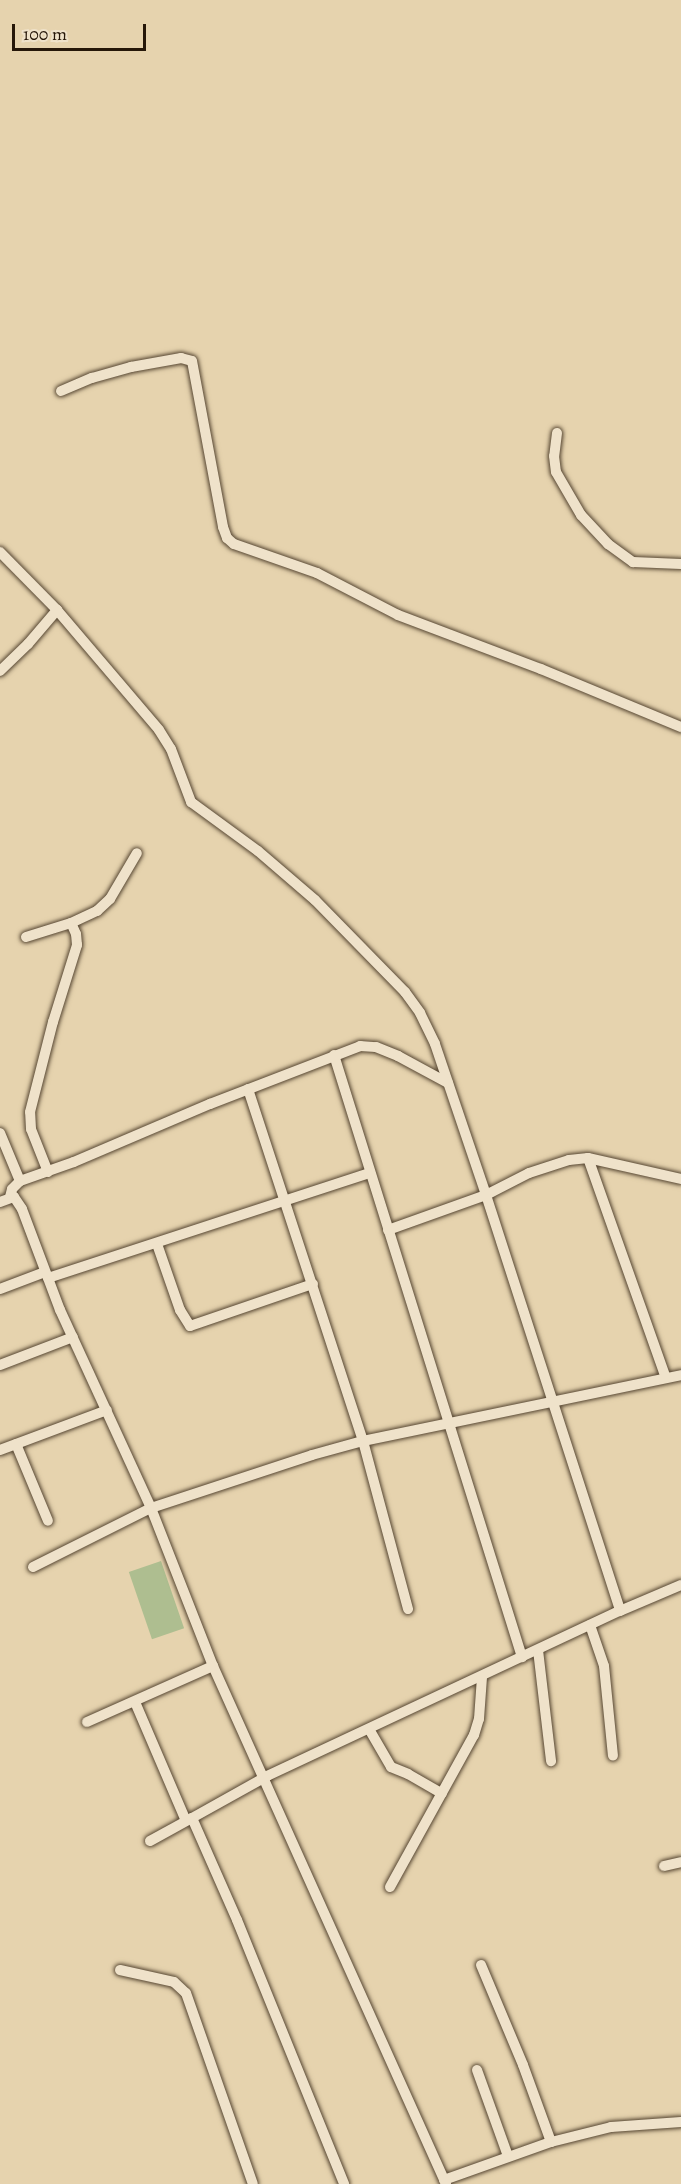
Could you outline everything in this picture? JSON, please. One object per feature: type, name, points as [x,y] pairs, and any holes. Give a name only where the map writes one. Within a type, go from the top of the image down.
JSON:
[{"type":"street","points":[[61,391],[92,378],[131,367],[181,358],[192,361],[195,366],[224,527],[227,538],[234,544],[317,573],[398,615],[541,669],[681,727]]},
{"type":"street","points":[[557,433],[554,456],[556,472],[581,515],[608,544],[633,562],[681,564]]},
{"type":"street","points":[[2,557],[57,610],[166,739],[191,802],[258,851],[305,891],[405,992],[430,1030],[486,1195],[620,1611]]},
{"type":"street","points":[[0,671],[28,644],[57,610]]},
{"type":"street","points":[[26,937],[71,923],[97,911],[110,899],[137,853]]},
{"type":"street","points":[[48,1173],[31,1129],[30,1112],[77,945],[76,934],[71,923]]},
{"type":"street","points":[[5,1199],[21,1181],[48,1173],[248,1089],[360,1046],[375,1047],[448,1083]]},
{"type":"street","points":[[334,1055],[451,1422],[522,1657]]},
{"type":"street","points":[[248,1089],[363,1441],[408,1609]]},
{"type":"street","points":[[0,1133],[21,1181]]},
{"type":"street","points":[[388,1230],[486,1195],[553,1164],[588,1158],[681,1179]]},
{"type":"street","points":[[588,1158],[666,1378]]},
{"type":"street","points":[[0,1289],[157,1244],[370,1173]]},
{"type":"street","points":[[5,1199],[14,1197],[22,1209],[46,1275],[151,1508],[213,1666],[445,2182],[508,2156],[550,2142],[611,2127],[681,2122]]},
{"type":"street","points":[[157,1244],[180,1310],[190,1326],[313,1284]]},
{"type":"street","points":[[0,1365],[74,1337]]},
{"type":"street","points":[[33,1567],[151,1508],[269,1468],[363,1441],[681,1375]]},
{"type":"street","points":[[0,1450],[106,1410]]},
{"type":"street","points":[[16,1444],[48,1521]]},
{"type":"street","points":[[150,1841],[263,1778],[620,1611],[681,1585]]},
{"type":"street","points":[[590,1625],[604,1666],[613,1756]]},
{"type":"street","points":[[538,1650],[551,1761]]},
{"type":"street","points":[[87,1722],[213,1666]]},
{"type":"street","points":[[390,1887],[477,1727],[482,1677]]},
{"type":"street","points":[[135,1702],[237,1920],[344,2184]]},
{"type":"street","points":[[369,1729],[391,1767],[442,1794]]},
{"type":"street","points":[[664,1866],[681,1862]]},
{"type":"street","points":[[481,1965],[523,2065],[550,2142]]},
{"type":"street","points":[[120,1970],[174,1982],[186,1993],[253,2184]]},
{"type":"street","points":[[477,2070],[508,2156]]},
{"type":"green space","points":[[161,1561],[184,1628],[152,1639],[129,1572]]}]
